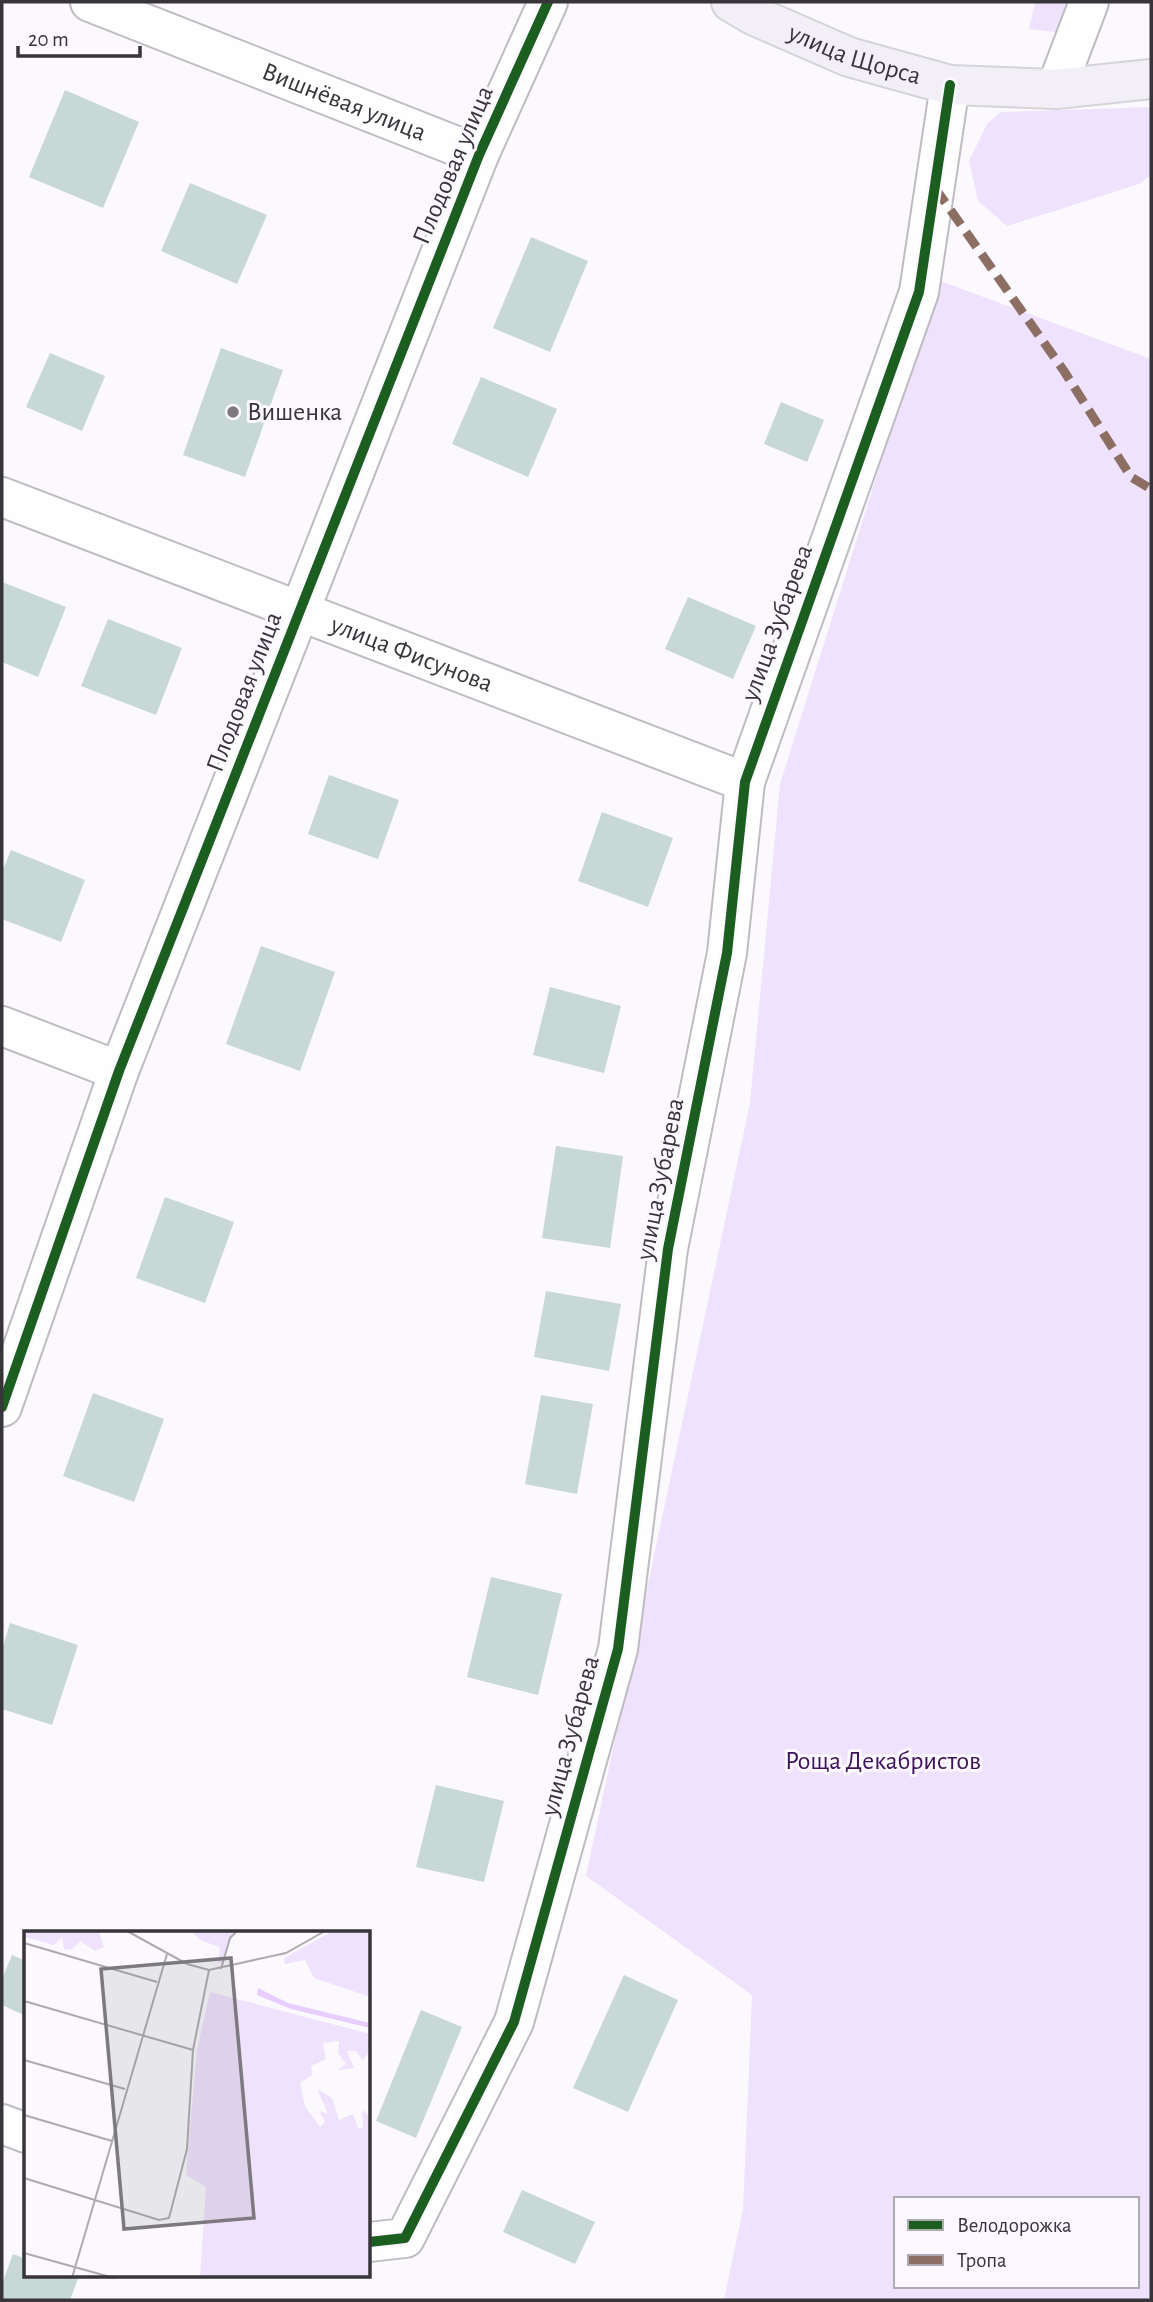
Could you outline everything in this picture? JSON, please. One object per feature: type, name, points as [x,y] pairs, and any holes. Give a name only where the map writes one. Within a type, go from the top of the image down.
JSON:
[{"type":"main road","name":"улица Щорса","points":[[731,2],[755,16],[849,57],[950,85],[1056,89],[1151,79]]},
{"type":"street","name":"Вишнёвая улица","points":[[90,2],[479,155]]},
{"type":"street","name":"Плодовая улица","points":[[2,1407],[119,1071],[479,155],[548,2]]},
{"type":"street","points":[[1056,89],[1089,2]]},
{"type":"street","name":"улица Зубарева","points":[[371,2242],[405,2238],[514,2022],[618,1649],[668,1249],[727,953],[745,782],[919,292],[950,85]]},
{"type":"street","name":"улица Фисунова","points":[[2,497],[745,782]]},
{"type":"street","points":[[2,1026],[119,1071]]},
{"type":"street","points":[[2,2124],[24,2132]]},
{"type":"green space","points":[[1035,2],[1076,2],[1064,33],[1029,29]]},
{"type":"green space","points":[[1151,107],[1151,175],[1139,184],[1007,226],[978,201],[969,161],[987,124],[1001,112]]},
{"type":"green space","name":"Роща Декабристов","points":[[938,280],[1151,359],[1151,2300],[724,2300],[743,2209],[752,1995],[586,1876],[750,1103],[780,784]]},
{"type":"building","points":[[65,90],[139,122],[103,208],[29,177]]},
{"type":"building","points":[[190,183],[267,215],[237,284],[161,251]]},
{"type":"building","points":[[531,237],[588,261],[550,352],[493,328]]},
{"type":"building","name":"Вишенка","points":[[221,348],[283,370],[245,477],[183,455]]},
{"type":"building","points":[[50,353],[105,376],[82,431],[26,407]]},
{"type":"building","points":[[481,377],[557,409],[528,477],[452,444]]},
{"type":"building","points":[[781,402],[824,420],[807,462],[764,444]]},
{"type":"building","points":[[2,582],[66,607],[38,677],[2,662]]},
{"type":"building","points":[[688,597],[756,626],[733,679],[665,649]]},
{"type":"building","points":[[108,619],[182,648],[156,715],[81,686]]},
{"type":"building","points":[[329,775],[399,800],[378,859],[308,834]]},
{"type":"building","points":[[602,812],[673,838],[648,907],[578,881]]},
{"type":"building","points":[[11,850],[85,880],[61,942],[2,919],[2,872]]},
{"type":"building","points":[[261,946],[335,972],[300,1071],[226,1044]]},
{"type":"building","points":[[550,987],[621,1006],[604,1073],[533,1055]]},
{"type":"building","points":[[556,1146],[623,1156],[610,1248],[542,1238]]},
{"type":"building","points":[[165,1197],[234,1222],[205,1303],[136,1278]]},
{"type":"building","points":[[546,1291],[621,1304],[609,1371],[534,1357]]},
{"type":"building","points":[[93,1393],[164,1419],[134,1502],[63,1476]]},
{"type":"building","points":[[541,1395],[593,1404],[577,1494],[525,1484]]},
{"type":"building","points":[[491,1577],[562,1594],[538,1695],[467,1677]]},
{"type":"building","points":[[10,1623],[78,1645],[52,1725],[2,1709],[2,1650]]},
{"type":"building","points":[[436,1785],[504,1801],[484,1882],[416,1867]]},
{"type":"building","points":[[12,1955],[24,1960],[24,2015],[2,2005],[2,1979]]},
{"type":"building","points":[[624,1975],[678,2000],[628,2112],[573,2088]]},
{"type":"building","points":[[421,2010],[462,2027],[416,2138],[376,2121]]},
{"type":"building","points":[[522,2190],[595,2222],[575,2264],[503,2232]]},
{"type":"building","points":[[13,2254],[24,2258],[24,2278],[78,2279],[70,2300],[2,2300],[2,2284]]},
{"type":"marked path","points":[[935,188],[1064,371],[1131,477],[1151,489]]},
{"type":"cycle path","points":[[2,1407],[119,1071],[479,155],[548,2]]},
{"type":"cycle path","points":[[371,2242],[405,2238],[514,2022],[618,1649],[668,1249],[727,953],[745,782],[919,292],[950,85]]},
{"type":"place","name":"Вишенка","points":[[233,412]]}]
